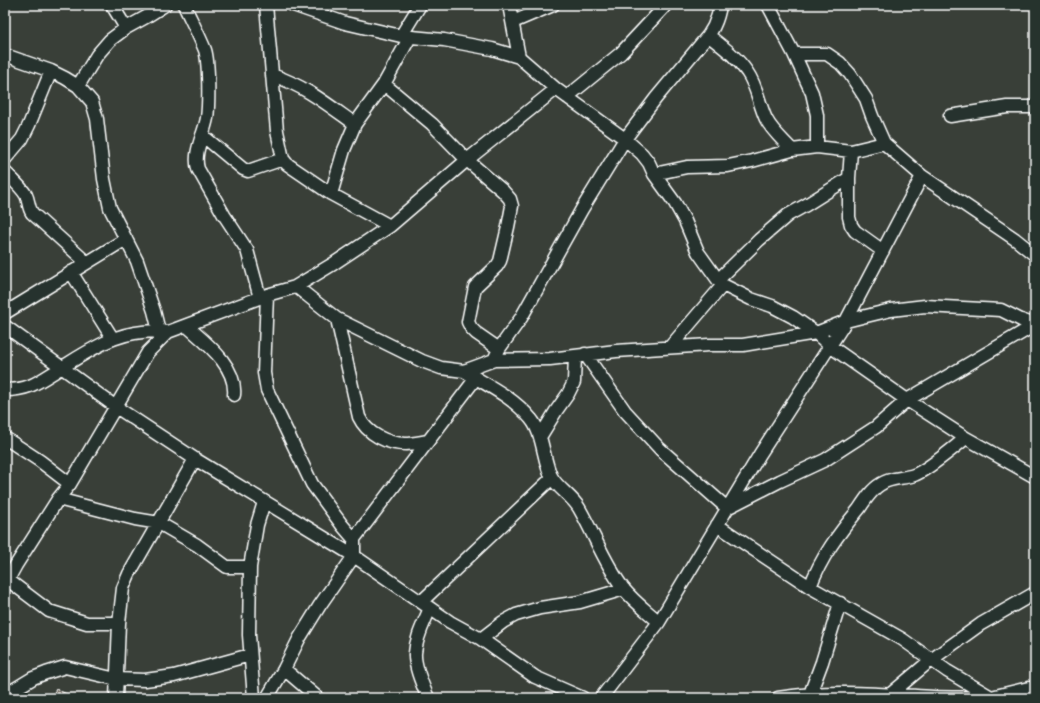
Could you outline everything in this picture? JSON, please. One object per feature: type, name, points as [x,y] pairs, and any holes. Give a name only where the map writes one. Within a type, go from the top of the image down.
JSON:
[{"type":"street","points":[[112,5],[126,28]]},
{"type":"street","points":[[78,86],[96,54],[110,40],[126,28],[164,5]]},
{"type":"street","points":[[184,5],[205,51],[207,60],[207,116],[196,155],[198,169],[224,215],[247,250],[263,297],[264,373],[267,390],[312,484],[354,539]]},
{"type":"street","points":[[266,5],[272,75],[282,159],[331,194],[390,226]]},
{"type":"street","points":[[292,5],[345,23],[406,36],[444,40],[492,49],[519,56],[556,89],[642,154],[649,163],[654,174],[675,203],[685,221],[698,252],[721,283],[751,299],[772,306],[793,317],[816,333],[830,346],[907,400],[966,438],[1035,477]]},
{"type":"street","points":[[331,194],[344,150],[354,124],[384,84],[420,5]]},
{"type":"street","points":[[509,5],[519,56]]},
{"type":"street","points":[[513,22],[553,5]]},
{"type":"street","points":[[567,97],[621,53],[666,5]]},
{"type":"street","points":[[464,370],[496,354],[521,318],[582,210],[625,140],[656,98],[700,44],[709,36],[718,16],[720,5]]},
{"type":"street","points":[[768,5],[794,54],[812,93],[817,114],[817,147]]},
{"type":"street","points":[[709,36],[733,55],[748,73],[755,87],[766,119],[792,150]]},
{"type":"street","points":[[794,54],[827,54],[840,63],[850,74],[866,99],[884,143],[922,176],[1015,239],[1035,255]]},
{"type":"street","points":[[5,55],[51,71],[65,78],[78,86],[92,102],[97,119],[104,180],[110,208],[137,261],[154,311],[164,331]]},
{"type":"street","points":[[5,159],[22,139],[51,71]]},
{"type":"street","points":[[272,75],[290,81],[313,94],[354,124]]},
{"type":"street","points":[[384,84],[432,124],[510,199],[512,206],[500,261],[497,266],[475,287],[468,322],[471,328],[496,354],[550,359],[616,351],[670,347],[743,345],[816,333],[846,321],[890,310],[925,306],[1001,310],[1035,325]]},
{"type":"street","points":[[5,390],[16,390],[33,385],[88,351],[113,339],[141,331],[164,331],[187,326],[263,297],[295,287],[390,226],[468,160],[556,89]]},
{"type":"street","points":[[950,116],[1007,107],[1035,107]]},
{"type":"street","points":[[202,136],[243,169],[248,171],[282,159]]},
{"type":"street","points":[[654,174],[687,167],[728,166],[752,162],[792,150],[817,147],[851,152],[884,143]]},
{"type":"street","points":[[851,152],[849,178],[849,217],[851,225],[855,230],[883,251]]},
{"type":"street","points":[[5,172],[27,197],[29,209],[32,213],[86,262]]},
{"type":"street","points":[[601,698],[659,622],[760,454],[846,321],[922,176]]},
{"type":"street","points":[[670,347],[721,283],[759,240],[788,215],[849,178]]},
{"type":"street","points":[[5,314],[86,262],[126,239]]},
{"type":"street","points":[[71,272],[113,339]]},
{"type":"street","points":[[295,287],[337,319],[422,361],[440,368],[464,370],[518,405],[532,420],[540,437],[548,469],[552,478],[578,506],[614,575],[624,589],[659,622]]},
{"type":"street","points":[[337,319],[362,425],[373,435],[389,441],[406,444],[428,441]]},
{"type":"street","points":[[727,508],[825,460],[876,427],[907,400],[1035,325]]},
{"type":"street","points":[[5,326],[63,367],[116,408],[195,459],[354,556],[450,622],[481,639],[535,677],[583,698]]},
{"type":"street","points":[[187,326],[212,348],[227,368],[232,376],[235,386],[234,395]]},
{"type":"street","points":[[119,623],[87,622],[49,611],[6,583],[58,499],[70,484],[148,352],[164,331]]},
{"type":"street","points":[[580,355],[625,411],[660,449],[727,508]]},
{"type":"street","points":[[540,437],[568,394],[574,382],[580,355]]},
{"type":"street","points":[[267,698],[307,625],[354,556],[354,539],[476,378]]},
{"type":"street","points":[[5,438],[40,461],[70,484]]},
{"type":"street","points":[[810,587],[823,557],[843,528],[876,488],[888,480],[914,475],[923,470],[966,438]]},
{"type":"street","points":[[116,698],[119,623],[123,588],[129,574],[195,459]]},
{"type":"street","points":[[428,698],[420,678],[415,654],[426,605],[552,478]]},
{"type":"street","points":[[58,499],[136,519],[159,523],[197,544],[227,567],[250,567]]},
{"type":"street","points":[[254,698],[249,635],[250,567],[257,525],[264,502]]},
{"type":"street","points":[[717,525],[810,587],[902,638],[947,671],[992,697]]},
{"type":"street","points":[[481,639],[503,622],[516,615],[540,608],[580,602],[624,589]]},
{"type":"street","points":[[889,696],[931,660],[981,624],[1035,593]]},
{"type":"street","points":[[810,694],[822,662],[840,603]]},
{"type":"street","points":[[5,695],[33,678],[65,667],[116,679],[145,680],[174,676],[250,655]]},
{"type":"street","points":[[284,668],[318,698]]},
{"type":"street","points":[[778,698],[796,695],[853,692],[889,696],[992,697],[1029,688],[1035,689]]},
{"type":"building","points":[[56,689],[71,696],[70,698],[51,698]]}]
